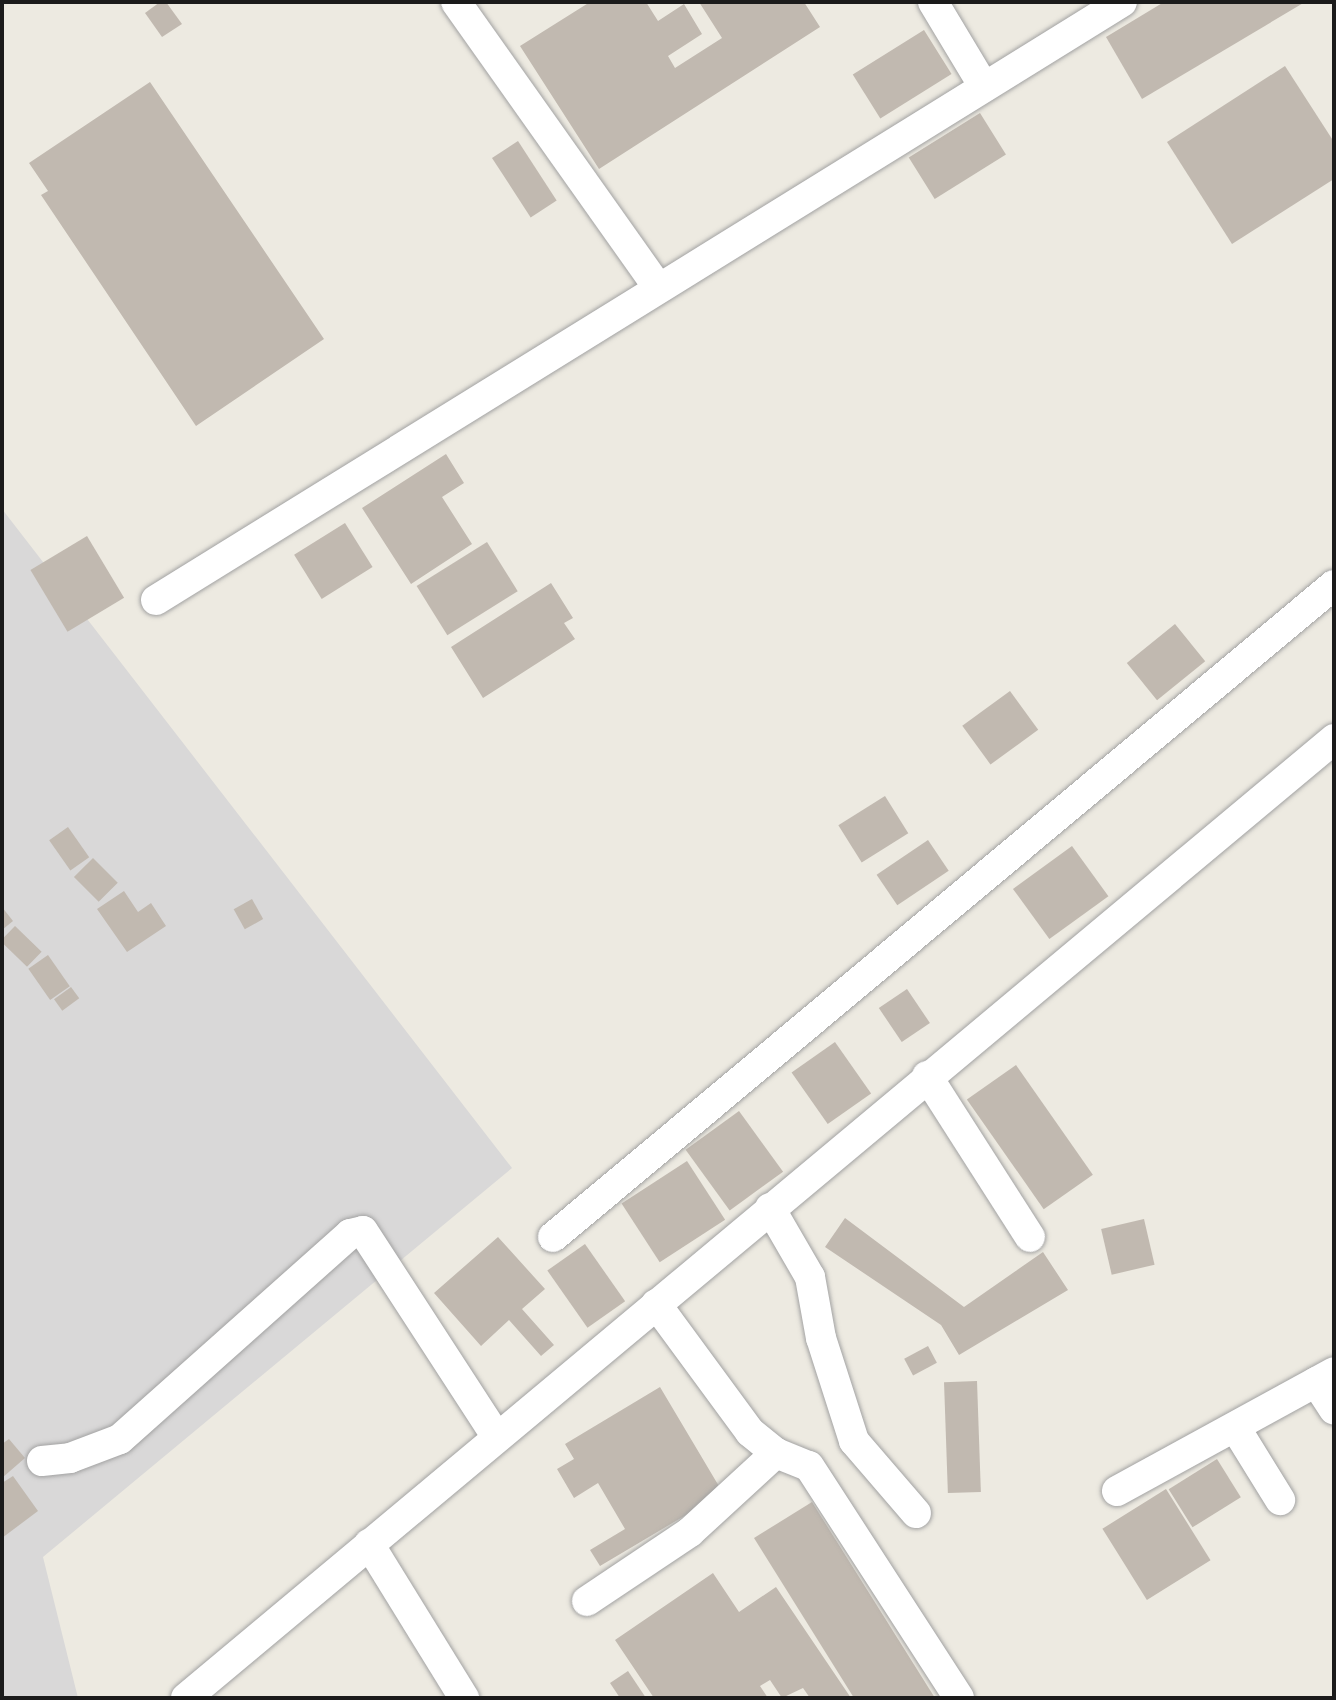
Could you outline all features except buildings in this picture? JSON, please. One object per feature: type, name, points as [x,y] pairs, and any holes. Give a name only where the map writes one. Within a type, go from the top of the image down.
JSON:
[{"type":"street","points":[[456,2],[658,287]]},
{"type":"street","points":[[933,2],[984,87]]},
{"type":"street","points":[[156,600],[1122,2]]},
{"type":"street","points":[[553,1237],[1334,585]]},
{"type":"street","points":[[206,1692],[369,1544],[1334,739]]},
{"type":"street","points":[[927,1076],[1030,1237]]},
{"type":"street","points":[[770,1208],[810,1277],[821,1338],[854,1441],[916,1513]]},
{"type":"street","points":[[42,1461],[99,1450],[120,1439],[350,1234],[363,1231],[497,1437]]},
{"type":"street","points":[[656,1304],[750,1432],[776,1453],[809,1466],[959,1698]]},
{"type":"street","points":[[1117,1491],[1325,1377],[1334,1410]]},
{"type":"street","points":[[1235,1427],[1280,1500]]},
{"type":"street","points":[[587,1601],[690,1532],[776,1453]]},
{"type":"street","points":[[369,1544],[464,1698]]},
{"type":"shaded area","points":[[2,509],[512,1168],[43,1557],[78,1698],[2,1698]]}]
